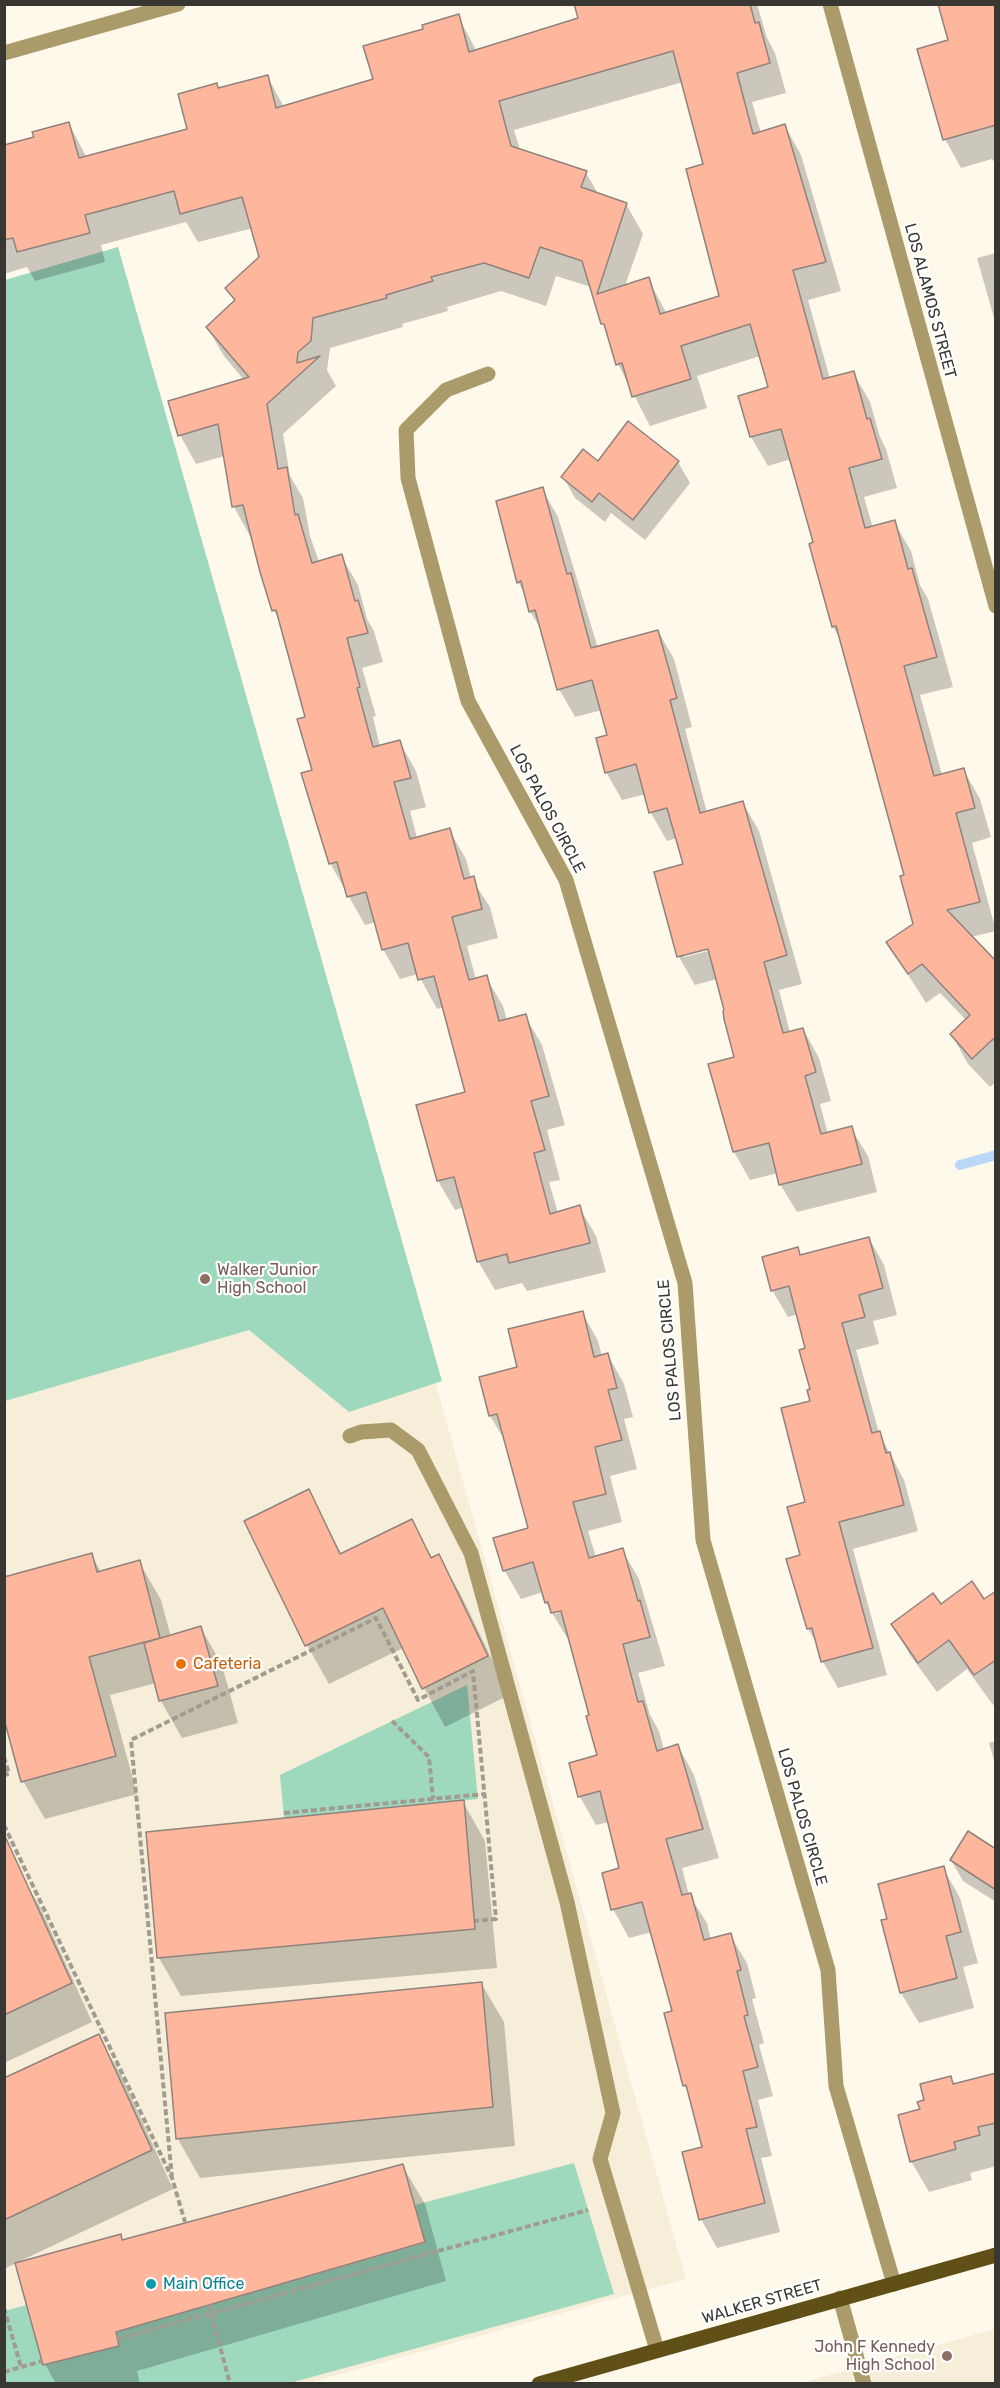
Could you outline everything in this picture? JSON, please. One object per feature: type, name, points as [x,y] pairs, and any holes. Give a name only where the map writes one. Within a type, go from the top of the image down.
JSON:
[{"type":"main road","name":"WALKER STREET","points":[[539,2384],[996,2255]]},
{"type":"street","points":[[4,53],[178,4]]},
{"type":"street","name":"LOS ALAMOS STREET","points":[[830,4],[996,606]]},
{"type":"street","name":"LOS PALOS CIRCLE","points":[[488,374],[446,390],[406,430],[408,478],[468,701],[566,880],[685,1283],[703,1540],[828,1970],[836,2086],[894,2284]]},
{"type":"street","points":[[350,1436],[362,1432],[391,1430],[418,1450],[471,1553],[567,1902],[613,2114],[600,2159],[657,2350]]},
{"type":"street","points":[[840,2298],[864,2384]]},
{"type":"path","points":[[172,2178],[131,1740],[376,1618],[418,1700],[473,1671],[496,1920],[474,1921]]},
{"type":"path","points":[[392,1721],[429,1757],[433,1799]]},
{"type":"path","points":[[4,1757],[9,1774],[4,1774]]},
{"type":"path","points":[[284,1813],[484,1794]]},
{"type":"path","points":[[4,1825],[172,2178],[185,2222]]},
{"type":"path","points":[[117,2339],[589,2210]]},
{"type":"path","points":[[209,2305],[231,2384]]},
{"type":"path","points":[[4,2308],[21,2367]]},
{"type":"path","points":[[4,2372],[42,2361]]},
{"type":"shaded area","name":"Walker Junior High School","points":[[118,247],[686,2279],[308,2383],[5,2384],[5,280]]},
{"type":"shaded area","name":"John F Kennedy High School","points":[[995,2329],[995,2383],[801,2383]]},
{"type":"green space","points":[[118,247],[442,1381],[349,1412],[249,1330],[5,1401],[5,280]]},
{"type":"green space","points":[[467,1685],[478,1799],[284,1818],[280,1775]]},
{"type":"green space","points":[[574,2163],[614,2294],[290,2383],[5,2384],[5,2311],[26,2305],[43,2365],[119,2346],[116,2332],[425,2243],[415,2205]]},
{"type":"building","points":[[574,4],[750,4],[755,23],[759,22],[770,63],[737,73],[753,134],[785,124],[826,262],[793,270],[823,379],[854,371],[867,419],[870,418],[882,459],[849,468],[865,528],[895,520],[908,569],[912,568],[937,657],[904,666],[934,776],[964,768],[975,808],[956,813],[980,902],[947,910],[996,961],[996,1042],[993,1039],[972,1059],[950,1034],[970,1015],[922,964],[908,974],[886,942],[913,924],[900,876],[904,875],[836,626],[832,627],[809,544],[813,542],[781,429],[750,437],[738,396],[768,387],[750,324],[681,346],[691,379],[632,397],[622,363],[616,365],[582,261],[540,247],[529,278],[484,263],[431,277],[433,281],[386,295],[387,298],[313,318],[311,341],[298,352],[297,363],[320,356],[267,404],[278,469],[287,467],[295,515],[298,514],[312,563],[342,554],[355,601],[358,600],[368,633],[347,638],[360,687],[357,688],[373,747],[400,740],[411,778],[394,782],[410,839],[450,828],[464,879],[474,876],[482,909],[452,917],[469,980],[487,975],[499,1021],[526,1014],[549,1096],[531,1101],[545,1150],[534,1153],[550,1214],[580,1205],[590,1243],[509,1263],[507,1254],[477,1262],[454,1177],[437,1181],[416,1105],[465,1092],[434,976],[418,980],[408,943],[382,950],[366,892],[347,897],[337,862],[329,864],[301,773],[312,770],[297,719],[305,717],[276,610],[272,611],[260,572],[243,505],[232,507],[218,424],[178,436],[168,401],[249,377],[206,327],[235,300],[225,288],[259,257],[242,197],[180,214],[174,191],[85,215],[90,233],[17,252],[13,238],[4,240],[4,145],[34,137],[32,132],[69,122],[79,158],[187,129],[178,94],[217,83],[218,88],[268,75],[276,108],[373,79],[363,46],[423,29],[422,25],[459,14],[469,52],[578,18]],"holes":[[[673,51],[703,164],[686,169],[719,296],[660,314],[649,277],[597,294],[627,203],[581,187],[587,171],[511,146],[499,101]]]},
{"type":"building","points":[[938,4],[996,4],[996,125],[943,140],[917,49],[948,40]]},
{"type":"building","points":[[628,421],[679,461],[633,520],[599,493],[592,502],[561,477],[583,449],[598,461]]},
{"type":"building","points":[[543,487],[567,574],[571,573],[591,648],[658,630],[677,698],[670,700],[700,813],[743,801],[787,955],[764,962],[783,1033],[803,1028],[816,1072],[805,1076],[821,1134],[852,1126],[862,1164],[779,1185],[769,1143],[733,1152],[708,1064],[734,1057],[708,949],[677,957],[654,872],[683,864],[667,808],[649,813],[636,764],[605,773],[596,738],[607,735],[592,680],[557,690],[535,610],[529,612],[521,581],[517,583],[496,501]]},
{"type":"building","points":[[869,1237],[883,1288],[859,1295],[865,1317],[842,1323],[872,1433],[880,1431],[886,1453],[890,1452],[904,1505],[839,1522],[873,1648],[821,1662],[812,1628],[807,1629],[786,1559],[800,1555],[787,1507],[805,1502],[781,1408],[810,1401],[807,1390],[810,1389],[799,1350],[805,1348],[789,1286],[771,1291],[762,1257],[798,1247],[800,1255]]},
{"type":"building","points":[[583,1311],[594,1357],[608,1353],[617,1388],[608,1390],[622,1440],[595,1447],[606,1494],[573,1502],[589,1558],[623,1548],[650,1637],[623,1644],[638,1702],[643,1701],[657,1751],[678,1744],[703,1829],[666,1839],[682,1895],[691,1893],[704,1940],[731,1933],[741,1970],[737,1971],[748,2015],[744,2016],[758,2067],[743,2071],[757,2127],[746,2129],[765,2203],[699,2220],[682,2152],[702,2147],[664,2013],[672,2011],[642,1902],[611,1910],[602,1873],[619,1868],[600,1791],[578,1797],[569,1763],[597,1755],[586,1716],[589,1715],[561,1611],[551,1613],[548,1602],[545,1603],[533,1562],[503,1571],[493,1538],[528,1528],[497,1414],[489,1416],[479,1377],[517,1367],[508,1329]]},
{"type":"building","points":[[309,1489],[340,1554],[412,1519],[431,1558],[439,1554],[488,1656],[422,1689],[383,1608],[305,1646],[244,1521]]},
{"type":"building","points":[[92,1553],[97,1572],[140,1560],[160,1638],[89,1657],[116,1756],[21,1782],[4,1719],[4,1577]]},
{"type":"building","points":[[972,1581],[984,1599],[996,1591],[996,1660],[974,1675],[949,1640],[918,1663],[891,1624],[933,1593],[941,1604]]},
{"type":"building","name":"Cafeteria","points":[[201,1626],[218,1686],[159,1701],[144,1643]]},
{"type":"building","points":[[464,1800],[475,1929],[157,1958],[146,1832]]},
{"type":"building","points":[[968,1831],[996,1849],[996,1890],[950,1860]]},
{"type":"building","points":[[4,1834],[72,1983],[4,2015]]},
{"type":"building","points":[[944,1866],[961,1932],[946,1936],[957,1978],[900,1993],[881,1920],[887,1919],[878,1884]]},
{"type":"building","points":[[482,1982],[493,2107],[176,2139],[165,2013]]},
{"type":"building","points":[[99,2034],[152,2150],[4,2220],[4,2078]]},
{"type":"building","points":[[996,2073],[996,2123],[978,2127],[980,2135],[954,2142],[956,2149],[910,2162],[898,2115],[920,2109],[917,2102],[924,2100],[920,2084],[951,2076],[953,2084]]},
{"type":"building","name":"Main Office","points":[[403,2164],[425,2242],[116,2332],[119,2346],[43,2365],[15,2263],[121,2234],[122,2240]]},
{"type":"waterway","points":[[960,1165],[996,1155]]},
{"type":"place","name":"Walker Junior High School","points":[[205,1279]]},
{"type":"place","name":"Cafeteria","points":[[181,1664]]},
{"type":"place","name":"Main Office","points":[[151,2284]]},
{"type":"place","name":"John F Kennedy High School","points":[[947,2356]]}]
